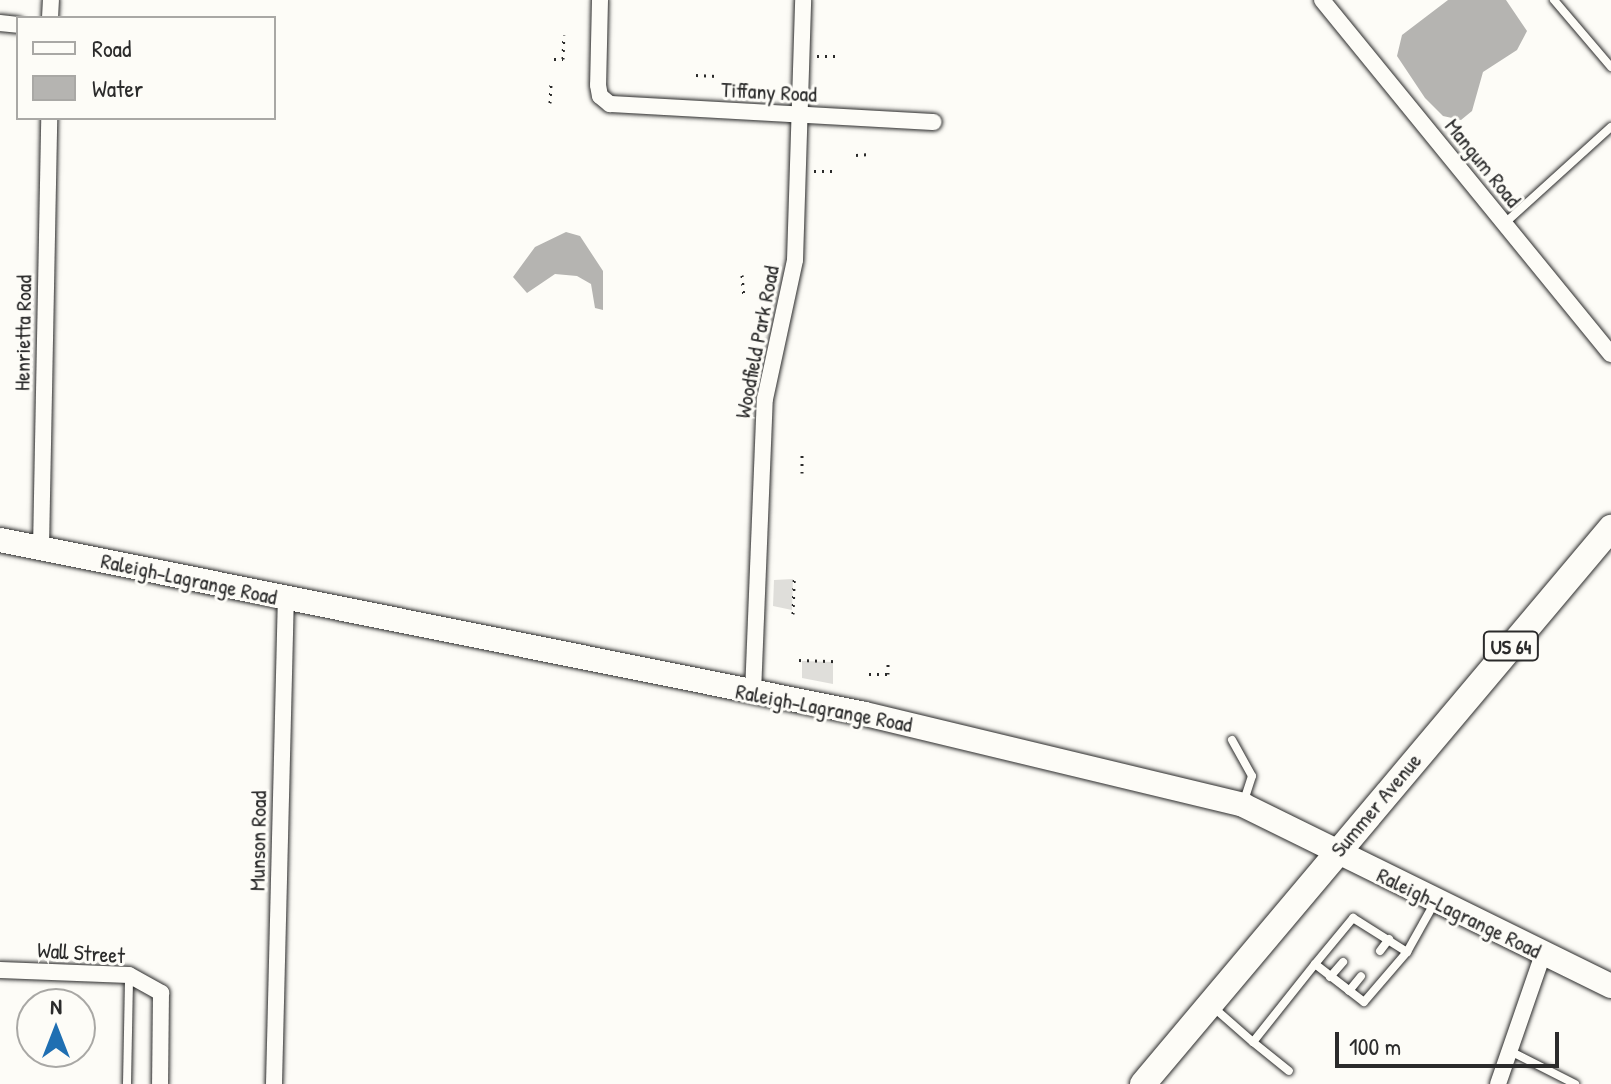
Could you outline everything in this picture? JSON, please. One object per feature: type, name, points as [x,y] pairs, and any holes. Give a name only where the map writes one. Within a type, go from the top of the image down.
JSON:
[{"type":"main road","name":"Summer Avenue","points":[[1143,1084],[1611,528]]},
{"type":"main road","name":"Raleigh-Lagrange Road","points":[[0,540],[1010,747],[1243,805],[1335,853],[1611,986]]},
{"type":"street","name":"Tiffany Road","points":[[600,0],[597,76],[604,101],[933,122]]},
{"type":"street","name":"Woodfield Park Road","points":[[753,693],[763,423],[795,260],[803,0]]},
{"type":"street","name":"Mangum Road","points":[[1322,0],[1611,354]]},
{"type":"street","name":"Henrietta Road","points":[[41,548],[49,120]]},
{"type":"street","name":"Munson Road","points":[[274,1084],[286,599]]},
{"type":"street","points":[[1498,1084],[1543,954]]},
{"type":"street","name":"Wall Street","points":[[0,970],[129,975],[161,993],[160,1084]]},
{"type":"lane","points":[[1554,0],[1611,67]]},
{"type":"lane","points":[[1504,223],[1611,127]]},
{"type":"lane","points":[[1232,740],[1252,776],[1243,805]]},
{"type":"lane","points":[[1315,964],[1364,1002],[1407,952],[1435,901]]},
{"type":"lane","points":[[1253,1042],[1353,918],[1407,952]]},
{"type":"lane","points":[[1362,938],[1370,928]]},
{"type":"lane","points":[[1380,951],[1389,939]]},
{"type":"lane","points":[[1330,977],[1343,962]]},
{"type":"lane","points":[[127,1084],[129,975]]},
{"type":"lane","points":[[1349,991],[1361,976]]},
{"type":"lane","points":[[1209,1004],[1289,1071]]},
{"type":"lane","points":[[1510,1051],[1575,1084]]},
{"type":"path","points":[[554,59],[563,59],[564,35]]},
{"type":"path","points":[[816,56],[837,56]]},
{"type":"path","points":[[696,75],[717,76]]},
{"type":"path","points":[[550,103],[551,82]]},
{"type":"path","points":[[856,155],[870,154]]},
{"type":"path","points":[[814,171],[834,171]]},
{"type":"path","points":[[742,275],[744,298]]},
{"type":"path","points":[[802,455],[802,473]]},
{"type":"path","points":[[793,614],[794,576]]},
{"type":"path","points":[[869,674],[888,674],[888,659]]},
{"type":"path","points":[[799,660],[837,661]]},
{"type":"shaded area","points":[[793,579],[792,610],[773,606],[774,580]]},
{"type":"shaded area","points":[[802,661],[833,662],[833,684],[802,678]]},
{"type":"water","points":[[1448,0],[1506,0],[1527,31],[1517,50],[1483,72],[1472,111],[1461,120],[1443,116],[1425,98],[1397,56],[1402,35]]},
{"type":"water","points":[[566,232],[580,236],[603,271],[603,310],[595,308],[591,284],[577,276],[555,274],[527,293],[513,277],[535,247]]}]
